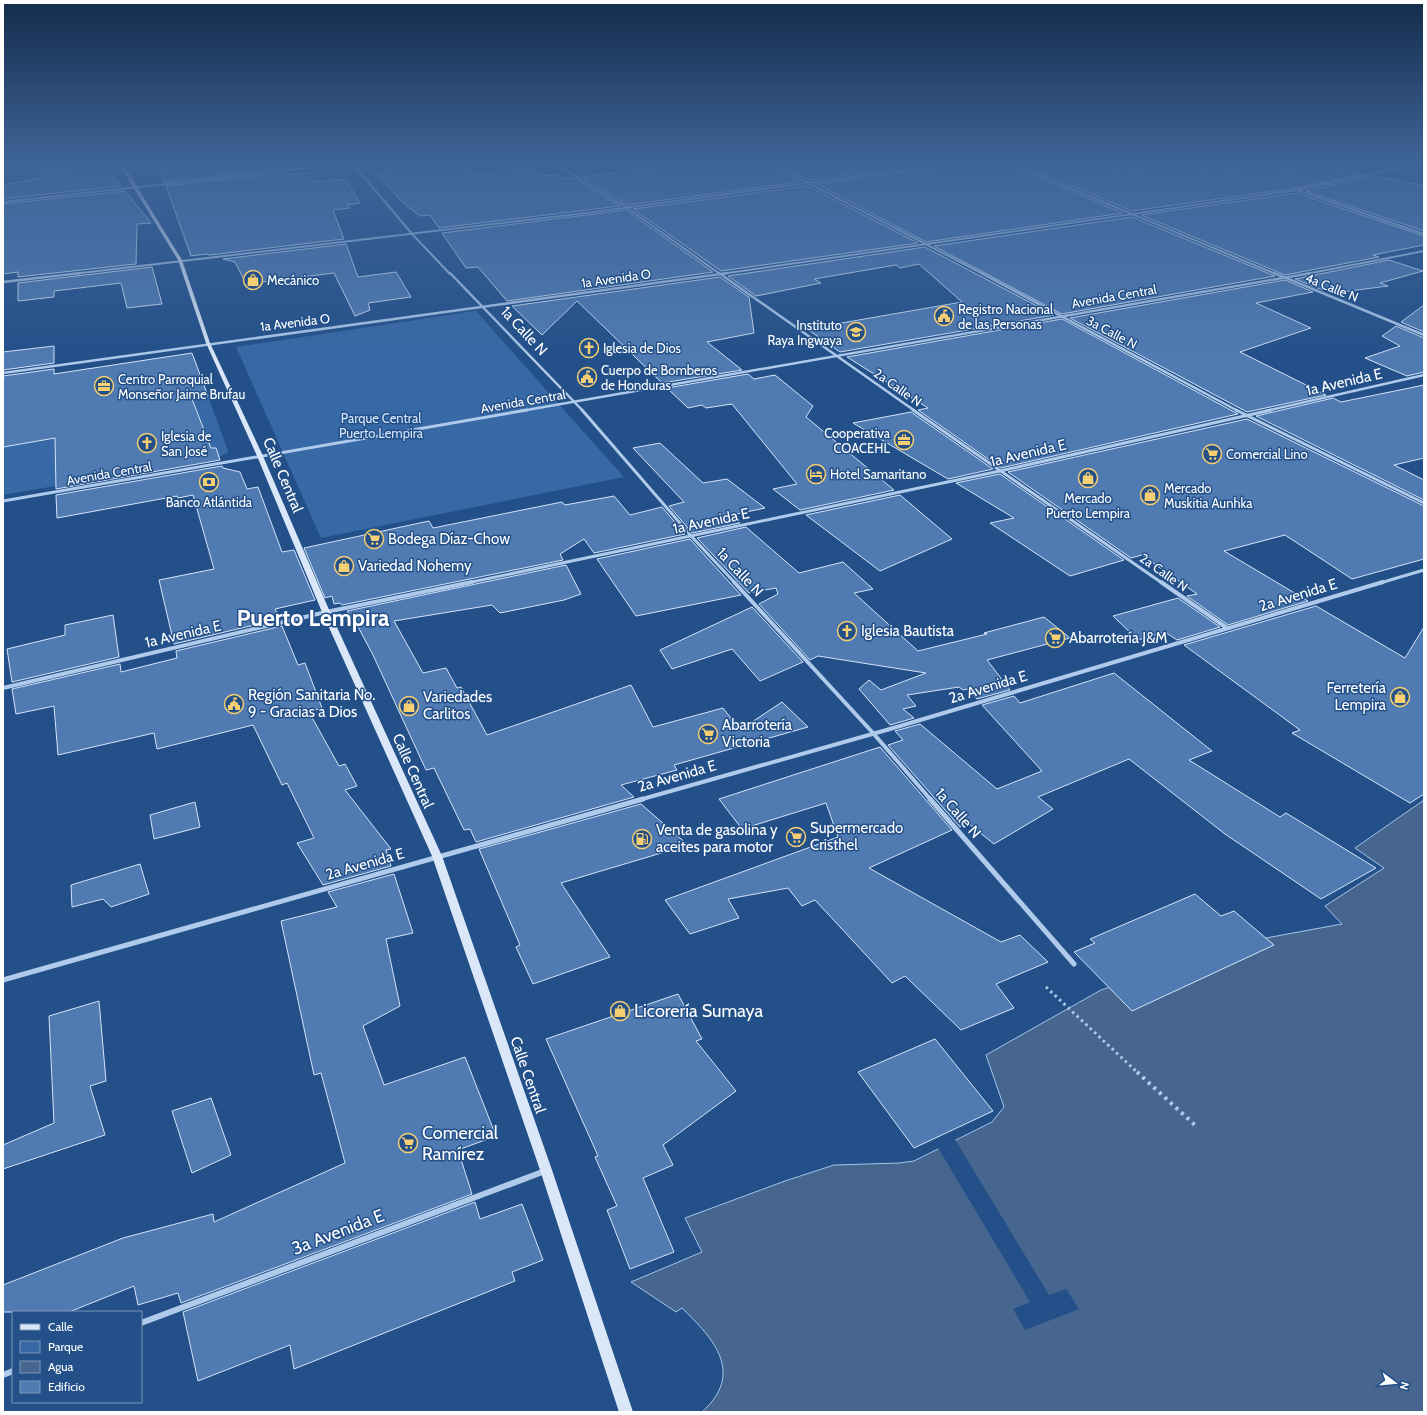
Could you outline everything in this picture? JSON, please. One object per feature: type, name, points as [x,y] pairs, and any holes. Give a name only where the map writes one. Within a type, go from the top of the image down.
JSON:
[{"type":"street","name":"Calle Central","points":[[161,230],[180,260],[208,343],[260,456],[326,612],[437,856],[546,1170],[626,1412]]},
{"type":"street","name":"1a Calle N","points":[[409,230],[485,307],[575,402],[692,537],[873,733],[1074,964]]},
{"type":"street","points":[[3,282],[180,260],[451,230]]},
{"type":"street","name":"2a Calle N","points":[[658,230],[1000,471],[1227,628]]},
{"type":"street","name":"3a Calle N","points":[[901,230],[1246,415],[1424,503]]},
{"type":"street","name":"1a Avenida O","points":[[3,372],[208,343],[485,307],[1015,230]]},
{"type":"street","name":"4a Calle N","points":[[1171,230],[1283,278],[1424,335]]},
{"type":"street","points":[[1413,230],[1424,234]]},
{"type":"street","name":"Avenida Central","points":[[3,501],[837,356],[1059,315],[1283,278],[1424,251]]},
{"type":"street","name":"1a Avenida E","points":[[3,688],[326,612],[692,537],[1000,471],[1424,375]]},
{"type":"street","name":"2a Avenida E","points":[[3,980],[873,733],[1424,570]]},
{"type":"street","name":"3a Avenida E","points":[[142,1323],[546,1170]]},
{"type":"path","points":[[1046,987],[1196,1126]]},
{"type":"green space","name":"Parque Central Puerto Lempira","points":[[476,311],[624,477],[321,538],[236,347]]},
{"type":"green space","points":[[81,370],[89,414],[208,396],[228,451],[217,458],[3,495],[3,380]],"holes":[[[169,419],[202,425],[208,441],[181,458]]]},
{"type":"water","points":[[1424,800],[1424,1412],[702,1412],[715,1398],[722,1384],[723,1370],[720,1357],[714,1344],[705,1332],[682,1308],[676,1312],[631,1282],[702,1252],[685,1218],[785,1181],[834,1165],[899,1163],[914,1161],[992,1122],[1004,1107],[986,1055],[1101,990],[1266,938],[1342,924],[1325,906],[1384,868],[1355,848]]},
{"type":"pier","points":[[954,1138],[1049,1295],[1066,1289],[1079,1309],[1025,1330],[1013,1309],[1030,1302],[937,1146]]},
{"type":"building","points":[[3,230],[137,230],[136,264],[18,277],[18,272],[3,274]]},
{"type":"building","points":[[182,230],[341,230],[344,239],[210,255],[206,254],[191,256]]},
{"type":"building","points":[[466,230],[654,230],[713,272],[507,301],[478,267],[466,268],[442,233]]},
{"type":"building","points":[[663,230],[893,230],[918,243],[721,271]]},
{"type":"building","points":[[904,230],[1007,230],[926,242]]},
{"type":"building","points":[[1043,230],[1164,230],[1275,276],[1062,314],[934,246]]},
{"type":"building","points":[[1177,230],[1406,230],[1424,236],[1424,245],[1373,255],[1379,257],[1285,275]]},
{"type":"building","points":[[346,244],[358,277],[396,272],[411,297],[368,303],[370,310],[355,316],[334,273],[246,284],[235,262],[223,259]]},
{"type":"building","points":[[925,247],[1054,315],[840,352],[807,329],[962,302],[919,264],[900,268],[896,265],[814,279],[821,283],[756,296],[728,276]]},
{"type":"building","points":[[1389,260],[1423,271],[1380,283],[1388,286],[1342,292],[1333,288],[1323,290],[1295,279]]},
{"type":"building","points":[[152,267],[162,304],[127,308],[121,283],[54,291],[54,297],[18,301],[18,283]]},
{"type":"building","points":[[720,277],[749,297],[754,333],[707,342],[742,370],[662,383],[577,301],[542,335],[512,306]]},
{"type":"building","points":[[1285,280],[1313,292],[1256,303],[1311,328],[1240,352],[1326,395],[1247,412],[1070,318]]},
{"type":"building","points":[[1424,305],[1424,332],[1401,322]]},
{"type":"building","points":[[1062,319],[1238,414],[1001,468],[918,410],[928,408],[847,357]]},
{"type":"building","points":[[1396,326],[1424,338],[1424,372],[1407,376],[1365,358],[1400,346],[1382,336]]},
{"type":"building","points":[[54,346],[54,363],[3,370],[3,352]]},
{"type":"building","points":[[192,353],[208,396],[192,399],[211,448],[216,448],[220,460],[56,489],[55,438],[3,447],[3,376],[54,369],[54,374]]},
{"type":"building","points":[[748,374],[754,379],[775,375],[813,406],[806,417],[894,490],[800,510],[773,489],[797,484],[732,404],[706,408],[702,405],[688,408],[667,388]]},
{"type":"building","points":[[1424,385],[1424,458],[1394,465],[1424,480],[1424,500],[1256,416],[1333,398],[1341,402]]},
{"type":"building","points":[[911,412],[993,469],[948,479],[853,423]]},
{"type":"building","points":[[1247,419],[1424,506],[1424,559],[1352,579],[1285,535],[1224,551],[1308,601],[1228,625],[1187,596],[1197,594],[1142,555],[1131,558],[1008,472]]},
{"type":"building","points":[[660,443],[703,483],[727,479],[765,508],[732,515],[740,523],[692,533],[669,506],[684,502],[633,448]]},
{"type":"building","points":[[222,466],[223,468],[240,472],[247,489],[258,487],[282,552],[294,550],[315,600],[275,609],[280,619],[174,644],[159,580],[214,569],[193,495],[178,498],[177,496],[57,518],[56,495]]},
{"type":"building","points":[[1000,474],[1124,560],[1070,576],[990,523],[1014,518],[956,483]]},
{"type":"building","points":[[900,495],[952,539],[880,571],[806,515]]},
{"type":"building","points":[[614,496],[630,515],[662,507],[685,534],[594,553],[584,539],[560,554],[563,560],[342,605],[340,603],[334,604],[332,596],[325,598],[304,548],[429,521],[433,528],[562,502],[565,505]]},
{"type":"building","points":[[746,527],[799,573],[843,562],[873,589],[854,593],[918,651],[987,634],[984,633],[1044,617],[1070,638],[987,660],[1010,690],[977,699],[967,689],[963,690],[959,687],[907,695],[916,706],[903,709],[914,718],[890,725],[859,689],[869,680],[881,690],[926,673],[818,656],[810,660],[759,604],[778,594],[776,588],[749,593],[697,538]]},
{"type":"building","points":[[690,539],[741,595],[636,616],[597,559]]},
{"type":"building","points":[[566,565],[581,594],[564,600],[500,613],[492,605],[394,621],[423,673],[446,668],[457,688],[461,687],[487,735],[631,685],[653,727],[723,708],[740,730],[782,702],[808,727],[674,765],[677,770],[621,785],[634,797],[476,842],[470,829],[464,830],[434,768],[426,770],[373,655],[356,623],[347,611]]},
{"type":"building","points":[[1178,598],[1220,627],[1177,640],[1165,632],[1138,640],[1113,616]]},
{"type":"building","points":[[1316,606],[1405,658],[1424,627],[1424,794],[1410,803],[1292,733],[1300,730],[1184,645]]},
{"type":"building","points":[[752,607],[803,662],[760,681],[732,649],[672,669],[660,650]]},
{"type":"building","points":[[113,615],[119,657],[12,682],[7,649],[65,635],[65,625]]},
{"type":"building","points":[[282,626],[298,665],[305,663],[322,708],[309,712],[339,766],[345,764],[357,786],[345,790],[391,849],[386,850],[391,866],[323,885],[297,843],[314,838],[287,783],[282,785],[253,725],[157,749],[154,733],[58,755],[54,706],[16,714],[12,689],[120,664],[121,672],[177,658],[176,651]]},
{"type":"building","points":[[1114,673],[1212,751],[1189,760],[1280,817],[1286,813],[1376,868],[1321,899],[1225,834],[1129,759],[1038,797],[1053,809],[994,844],[968,823],[960,827],[888,745],[903,740],[895,731],[920,724],[997,789],[1042,771],[982,705],[1014,696],[1020,703]]},
{"type":"building","points":[[880,747],[952,830],[869,868],[1001,942],[1020,935],[1048,962],[996,984],[1014,1008],[961,1030],[905,976],[892,983],[815,900],[802,906],[788,888],[728,899],[739,918],[690,934],[665,900],[838,837],[826,803],[742,829],[719,799]]},
{"type":"building","points":[[195,802],[200,827],[154,839],[150,815]]},
{"type":"building","points":[[641,804],[688,845],[561,883],[610,957],[533,984],[516,947],[520,945],[479,849]]},
{"type":"building","points":[[140,864],[149,894],[111,907],[103,899],[72,907],[71,885]]},
{"type":"building","points":[[394,874],[413,933],[386,939],[400,1006],[363,1026],[384,1085],[465,1057],[496,1136],[458,1150],[472,1194],[181,1303],[178,1293],[138,1305],[134,1286],[72,1311],[3,1312],[3,1285],[123,1238],[213,1214],[214,1222],[345,1163],[321,1073],[314,1075],[281,921],[337,907],[328,892]]},
{"type":"building","points":[[1195,894],[1221,916],[1234,911],[1274,945],[1132,1011],[1074,952],[1095,943],[1090,939]]},
{"type":"building","points":[[678,994],[702,1039],[696,1041],[736,1091],[663,1145],[673,1165],[643,1178],[674,1252],[630,1269],[607,1210],[617,1206],[595,1157],[598,1156],[546,1039]]},
{"type":"building","points":[[99,1001],[106,1081],[90,1086],[105,1135],[3,1169],[3,1145],[54,1123],[49,1016]]},
{"type":"building","points":[[935,1039],[993,1111],[914,1148],[858,1072]]},
{"type":"building","points":[[211,1098],[231,1155],[192,1173],[172,1111]]},
{"type":"building","points":[[475,1202],[480,1219],[522,1204],[543,1260],[512,1272],[515,1281],[294,1369],[290,1345],[198,1381],[183,1312]]},
{"type":"place","name":"Mecánico","points":[[253,280]]},
{"type":"place","name":"Registro Nacional de las Personas","points":[[944,316]]},
{"type":"place","name":"Instituto Raya Ingwaya","points":[[856,332]]},
{"type":"place","name":"Iglesia de Dios","points":[[589,348]]},
{"type":"place","name":"Cuerpo de Bomberos de Honduras","points":[[587,377]]},
{"type":"place","name":"Centro Parroquial Monseñor Jaime Brufau","points":[[104,386]]},
{"type":"place","name":"Cooperativa COACEHL","points":[[904,440]]},
{"type":"place","name":"Iglesia de San José","points":[[147,443]]},
{"type":"place","name":"Comercial Lino","points":[[1212,454]]},
{"type":"place","name":"Hotel Samaritano","points":[[816,474]]},
{"type":"place","name":"Mercado Puerto Lempira","points":[[1088,478]]},
{"type":"place","name":"Banco Atlántida","points":[[209,482]]},
{"type":"place","name":"Mercado Muskitia Aunhka","points":[[1150,495]]},
{"type":"place","name":"Bodega Díaz-Chow","points":[[374,539]]},
{"type":"place","name":"Variedad Nohemy","points":[[344,566]]},
{"type":"place","name":"Iglesia Bautista","points":[[847,631]]},
{"type":"place","name":"Abarrotería J&M","points":[[1055,638]]},
{"type":"place","name":"Ferretería Lempira","points":[[1400,697]]},
{"type":"place","name":"Región Sanitaria No. 9 - Gracias a Dios","points":[[234,704]]},
{"type":"place","name":"Variedades Carlitos","points":[[409,706]]},
{"type":"place","name":"Abarrotería Victoria","points":[[708,734]]},
{"type":"place","name":"Supermercado Cristhel","points":[[796,837]]},
{"type":"place","name":"Venta de gasolina y aceites para motor","points":[[642,839]]},
{"type":"place","name":"Licorería Sumaya","points":[[620,1011]]},
{"type":"place","name":"Comercial Ramírez","points":[[408,1143]]},
{"type":"district","name":"Puerto Lempira","points":[[313,618]]}]
